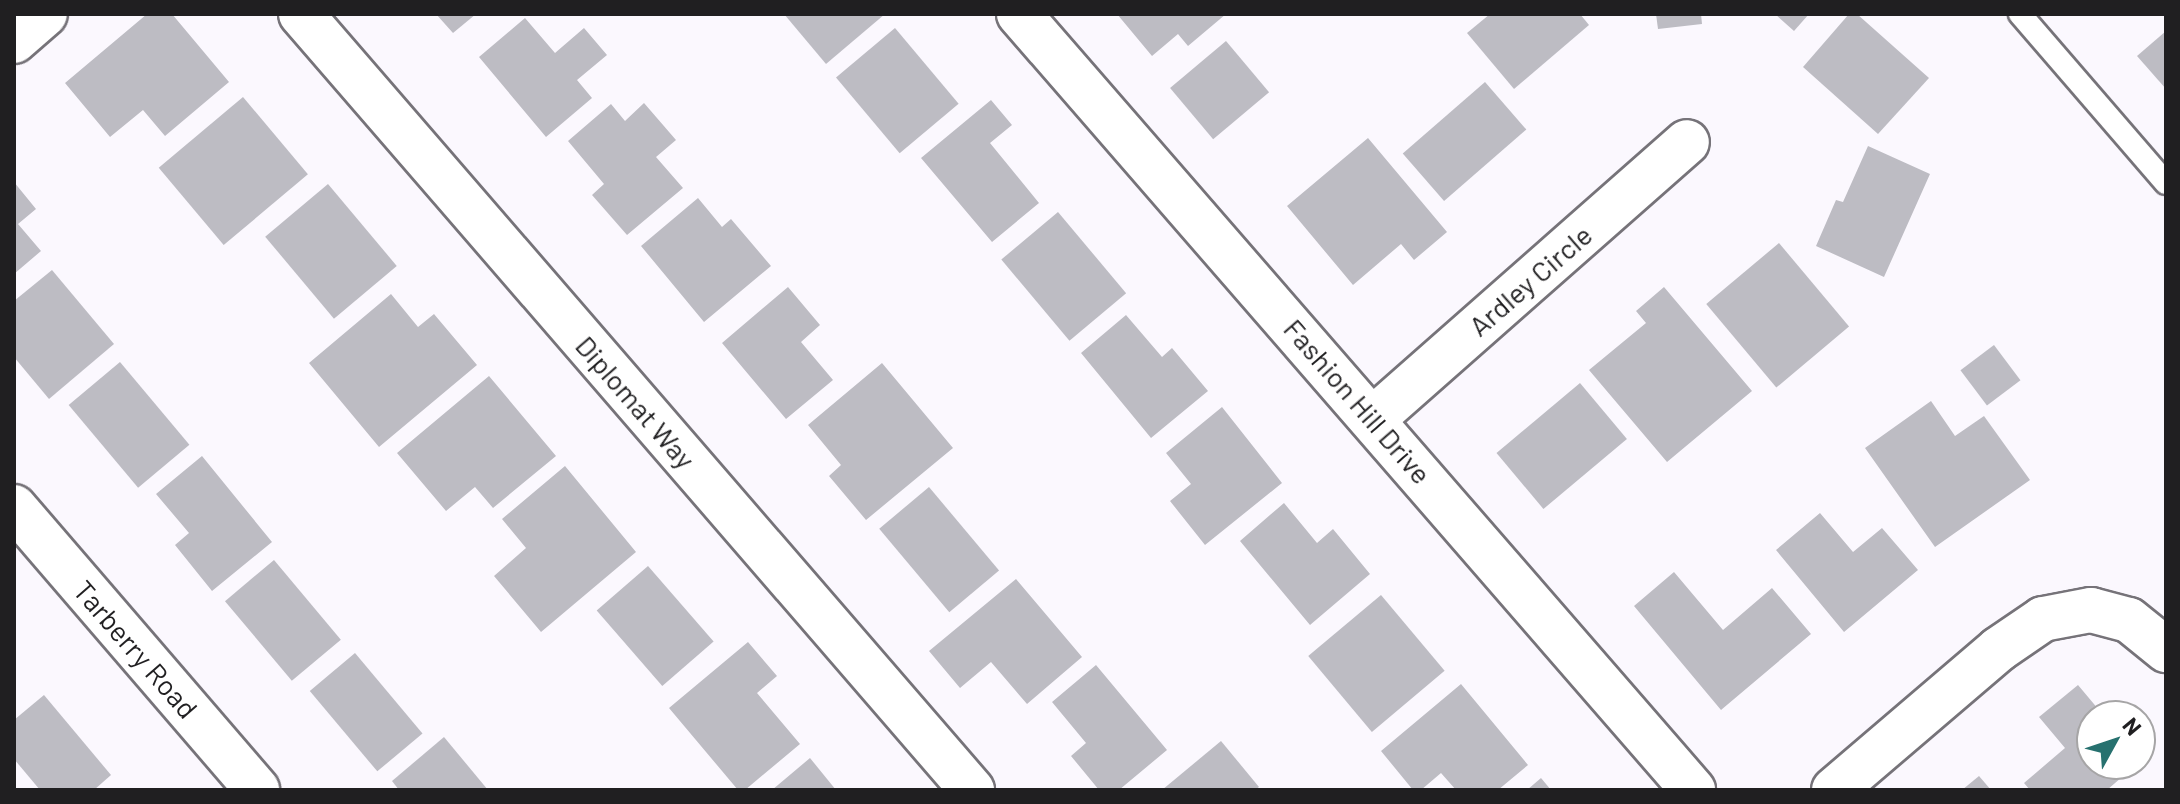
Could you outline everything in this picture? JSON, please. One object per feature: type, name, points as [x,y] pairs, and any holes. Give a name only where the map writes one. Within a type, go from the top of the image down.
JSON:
[{"type":"street","points":[[14,41],[45,14]]},
{"type":"street","name":"Diplomat Way","points":[[301,14],[972,790]]},
{"type":"street","name":"Fashion Hill Drive","points":[[1019,14],[1374,418],[1693,790]]},
{"type":"street","name":"Ardley Circle","points":[[1374,418],[1687,142]]},
{"type":"street","name":"Tarberry Road","points":[[14,507],[257,790]]},
{"type":"street","points":[[1834,790],[2005,644],[2043,619],[2091,610],[2129,620],[2166,650]]},
{"type":"lane","points":[[2020,14],[2166,183]]},
{"type":"building","points":[[147,14],[172,14],[229,82],[165,136],[143,110],[110,137],[65,83]]},
{"type":"building","points":[[436,14],[476,14],[453,33]]},
{"type":"building","points":[[784,14],[885,14],[826,64]]},
{"type":"building","points":[[1117,14],[1226,14],[1188,46],[1178,34],[1152,56]]},
{"type":"building","points":[[1490,14],[1580,14],[1589,25],[1514,89],[1467,33]]},
{"type":"building","points":[[1656,14],[1701,14],[1702,24],[1658,29]]},
{"type":"building","points":[[1775,14],[1809,14],[1794,31]]},
{"type":"building","points":[[1849,14],[1857,14],[1929,78],[1878,134],[1803,67]]},
{"type":"building","points":[[525,18],[555,53],[584,28],[607,55],[577,80],[592,98],[546,137],[479,57]]},
{"type":"building","points":[[895,28],[959,104],[900,153],[836,77]]},
{"type":"building","points":[[2166,31],[2166,89],[2137,56]]},
{"type":"building","points":[[1226,41],[1269,92],[1213,139],[1170,88]]},
{"type":"building","points":[[1485,82],[1526,130],[1444,201],[1403,154]]},
{"type":"building","points":[[243,97],[308,174],[224,245],[159,168]]},
{"type":"building","points":[[991,100],[1012,125],[990,143],[1039,203],[992,242],[921,158]]},
{"type":"building","points":[[644,103],[676,140],[656,157],[683,188],[627,235],[592,195],[604,184],[568,141],[611,104],[625,121]]},
{"type":"building","points":[[1368,138],[1447,232],[1414,260],[1401,244],[1353,285],[1287,206]]},
{"type":"building","points":[[1868,146],[1930,174],[1884,277],[1816,246],[1836,200],[1843,202]]},
{"type":"building","points":[[14,182],[36,209],[18,224],[41,251],[14,274]]},
{"type":"building","points":[[328,184],[397,266],[334,319],[265,237]]},
{"type":"building","points":[[698,198],[722,227],[731,219],[771,266],[704,322],[641,246]]},
{"type":"building","points":[[1058,212],[1126,293],[1069,341],[1001,260]]},
{"type":"building","points":[[1779,243],[1849,326],[1776,388],[1706,304]]},
{"type":"building","points":[[52,270],[114,344],[49,399],[14,357],[14,301]]},
{"type":"building","points":[[788,287],[820,325],[801,342],[833,380],[786,419],[722,343]]},
{"type":"building","points":[[1664,287],[1752,391],[1667,462],[1589,370],[1646,323],[1636,311]]},
{"type":"building","points":[[391,294],[418,327],[434,314],[477,365],[379,447],[309,363]]},
{"type":"building","points":[[1126,315],[1162,357],[1172,348],[1208,391],[1151,438],[1081,353]]},
{"type":"building","points":[[1994,345],[2020,380],[1987,405],[1960,370]]},
{"type":"building","points":[[120,362],[189,445],[138,488],[69,405]]},
{"type":"building","points":[[882,363],[953,448],[866,520],[829,476],[841,465],[808,425]]},
{"type":"building","points":[[489,376],[556,456],[493,508],[475,487],[446,511],[397,453]]},
{"type":"building","points":[[1580,383],[1627,439],[1543,509],[1497,453]]},
{"type":"building","points":[[1931,401],[1955,436],[1984,416],[2030,480],[1935,547],[1865,448]]},
{"type":"building","points":[[1222,407],[1282,483],[1205,545],[1170,501],[1191,484],[1166,453]]},
{"type":"building","points":[[202,456],[272,542],[212,591],[175,545],[189,533],[156,494]]},
{"type":"building","points":[[565,466],[636,552],[541,632],[494,576],[526,548],[502,519]]},
{"type":"building","points":[[929,487],[999,570],[949,612],[879,529]]},
{"type":"building","points":[[1284,503],[1317,543],[1333,529],[1370,574],[1310,625],[1240,541]]},
{"type":"building","points":[[1820,513],[1853,552],[1882,528],[1918,570],[1844,632],[1776,550]]},
{"type":"building","points":[[274,560],[341,640],[292,681],[225,601]]},
{"type":"building","points":[[648,566],[714,641],[662,686],[597,611]]},
{"type":"building","points":[[1674,572],[1723,630],[1772,588],[1811,634],[1721,710],[1634,606]]},
{"type":"building","points":[[1016,579],[1082,657],[1027,704],[991,662],[960,688],[929,651]]},
{"type":"building","points":[[1381,595],[1445,671],[1372,732],[1308,656]]},
{"type":"building","points":[[748,642],[777,676],[757,693],[800,744],[745,790],[738,790],[669,708]]},
{"type":"building","points":[[355,653],[422,733],[377,771],[310,691]]},
{"type":"building","points":[[1096,665],[1167,750],[1119,790],[1099,790],[1071,756],[1086,743],[1052,702]]},
{"type":"building","points":[[1461,684],[1528,765],[1498,790],[1456,790],[1441,773],[1421,790],[1413,790],[1381,751]]},
{"type":"building","points":[[2078,685],[2091,700],[2076,700],[2076,780],[2119,780],[2107,790],[2030,790],[2024,783],[2065,748],[2039,717]]},
{"type":"building","points":[[44,695],[111,775],[94,790],[40,790],[14,759],[14,720]]},
{"type":"building","points":[[444,737],[488,790],[399,790],[392,781]]},
{"type":"building","points":[[1221,741],[1259,787],[1255,790],[1162,790]]},
{"type":"building","points":[[810,758],[836,790],[772,790]]},
{"type":"building","points":[[1979,776],[1991,790],[1962,790]]},
{"type":"building","points":[[1541,778],[1551,790],[1527,790]]}]
